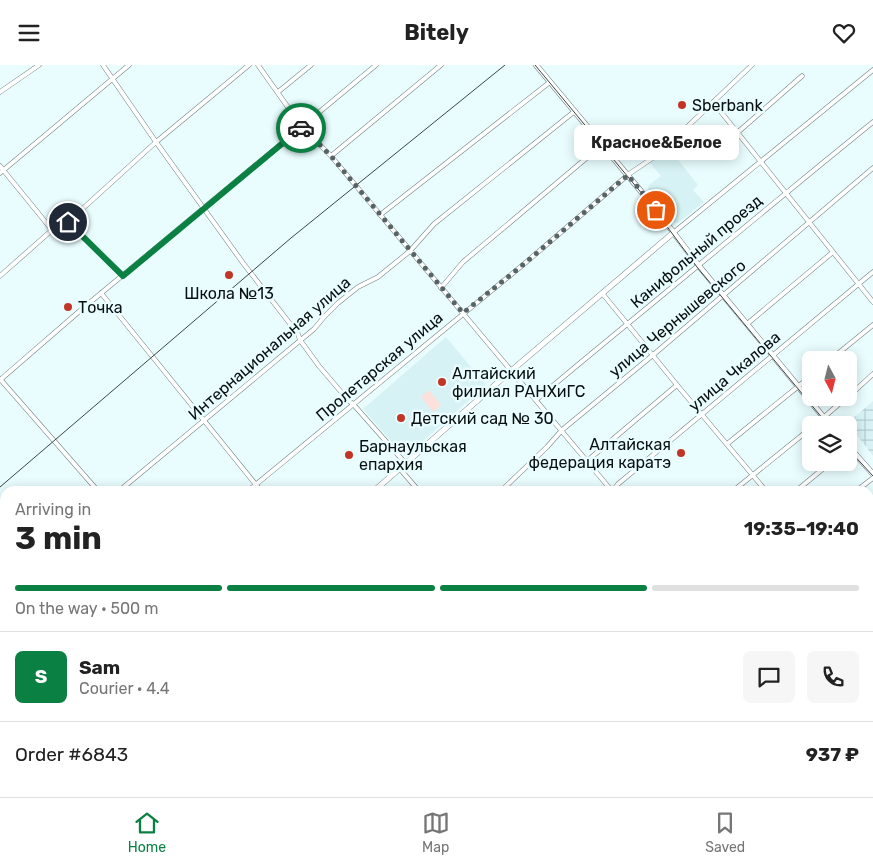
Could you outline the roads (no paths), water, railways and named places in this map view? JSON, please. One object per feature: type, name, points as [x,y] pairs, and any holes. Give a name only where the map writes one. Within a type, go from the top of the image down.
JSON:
[{"type":"main road","points":[[536,65],[628,175],[698,266],[724,295],[822,416]]},
{"type":"main road","points":[[380,486],[673,233]]},
{"type":"main road","points":[[857,456],[873,474]]},
{"type":"street","points":[[0,92],[38,65]]},
{"type":"street","points":[[104,65],[156,142],[298,334],[300,340],[348,400],[406,464]]},
{"type":"street","points":[[2,172],[129,65]]},
{"type":"street","points":[[0,276],[52,231],[68,222],[156,142],[249,65]]},
{"type":"street","points":[[258,65],[302,127],[331,156],[609,486]]},
{"type":"street","points":[[278,92],[311,65]]},
{"type":"street","points":[[94,486],[0,379],[376,65]]},
{"type":"street","points":[[331,156],[442,65]]},
{"type":"street","name":"Пролетарская улица","points":[[256,485],[524,264],[628,175],[657,155],[663,147],[686,128],[752,65]]},
{"type":"street","points":[[673,233],[873,70]]},
{"type":"street","points":[[737,133],[802,76]]},
{"type":"street","points":[[380,215],[550,82]]},
{"type":"street","points":[[713,102],[873,302]]},
{"type":"street","name":"Интернациональная улица","points":[[125,486],[314,329],[338,303],[358,287],[378,277],[410,251],[434,224],[575,111]]},
{"type":"street","name":"Канифольный проезд","points":[[536,400],[785,192],[873,122]]},
{"type":"street","points":[[441,287],[462,262],[602,145]]},
{"type":"street","points":[[0,165],[2,172],[52,231]]},
{"type":"street","name":"улица Чернышевского","points":[[507,486],[547,447],[562,429],[653,355],[873,168]]},
{"type":"street","points":[[68,222],[123,276]]},
{"type":"street","points":[[747,324],[833,252]]},
{"type":"street","name":"улица Чкалова","points":[[617,486],[873,272]]},
{"type":"street","points":[[102,293],[256,485]]},
{"type":"street","points":[[602,293],[762,486]]},
{"type":"street","points":[[841,351],[873,325]]},
{"type":"street","points":[[858,388],[873,375]]},
{"type":"street","points":[[727,444],[802,383]]},
{"type":"street","points":[[587,461],[677,385]]},
{"type":"street","points":[[826,416],[838,406]]},
{"type":"street","points":[[739,486],[802,435]]},
{"type":"street","points":[[400,469],[415,486]]},
{"type":"street","points":[[802,486],[820,471]]},
{"type":"street","points":[[862,486],[873,477]]},
{"type":"tram line","points":[[1,486],[291,238],[505,65]]},
{"type":"tram line","points":[[535,65],[648,201],[697,267],[821,416]]},
{"type":"tram line","points":[[857,459],[873,476]]},
{"type":"place","name":"Sberbank","points":[[682,105]]},
{"type":"place","name":"Красное&Белое","points":[[656,210]]},
{"type":"place","name":"Школа №13","points":[[229,275]]},
{"type":"place","name":"Точка","points":[[68,307]]},
{"type":"place","name":"Алтайский филиал РАНХиГС","points":[[442,382]]},
{"type":"place","name":"Детский сад № 30","points":[[401,418]]},
{"type":"place","name":"Алтайская федерация каратэ","points":[[681,453]]},
{"type":"place","name":"Барнаульская епархия","points":[[349,455]]}]
